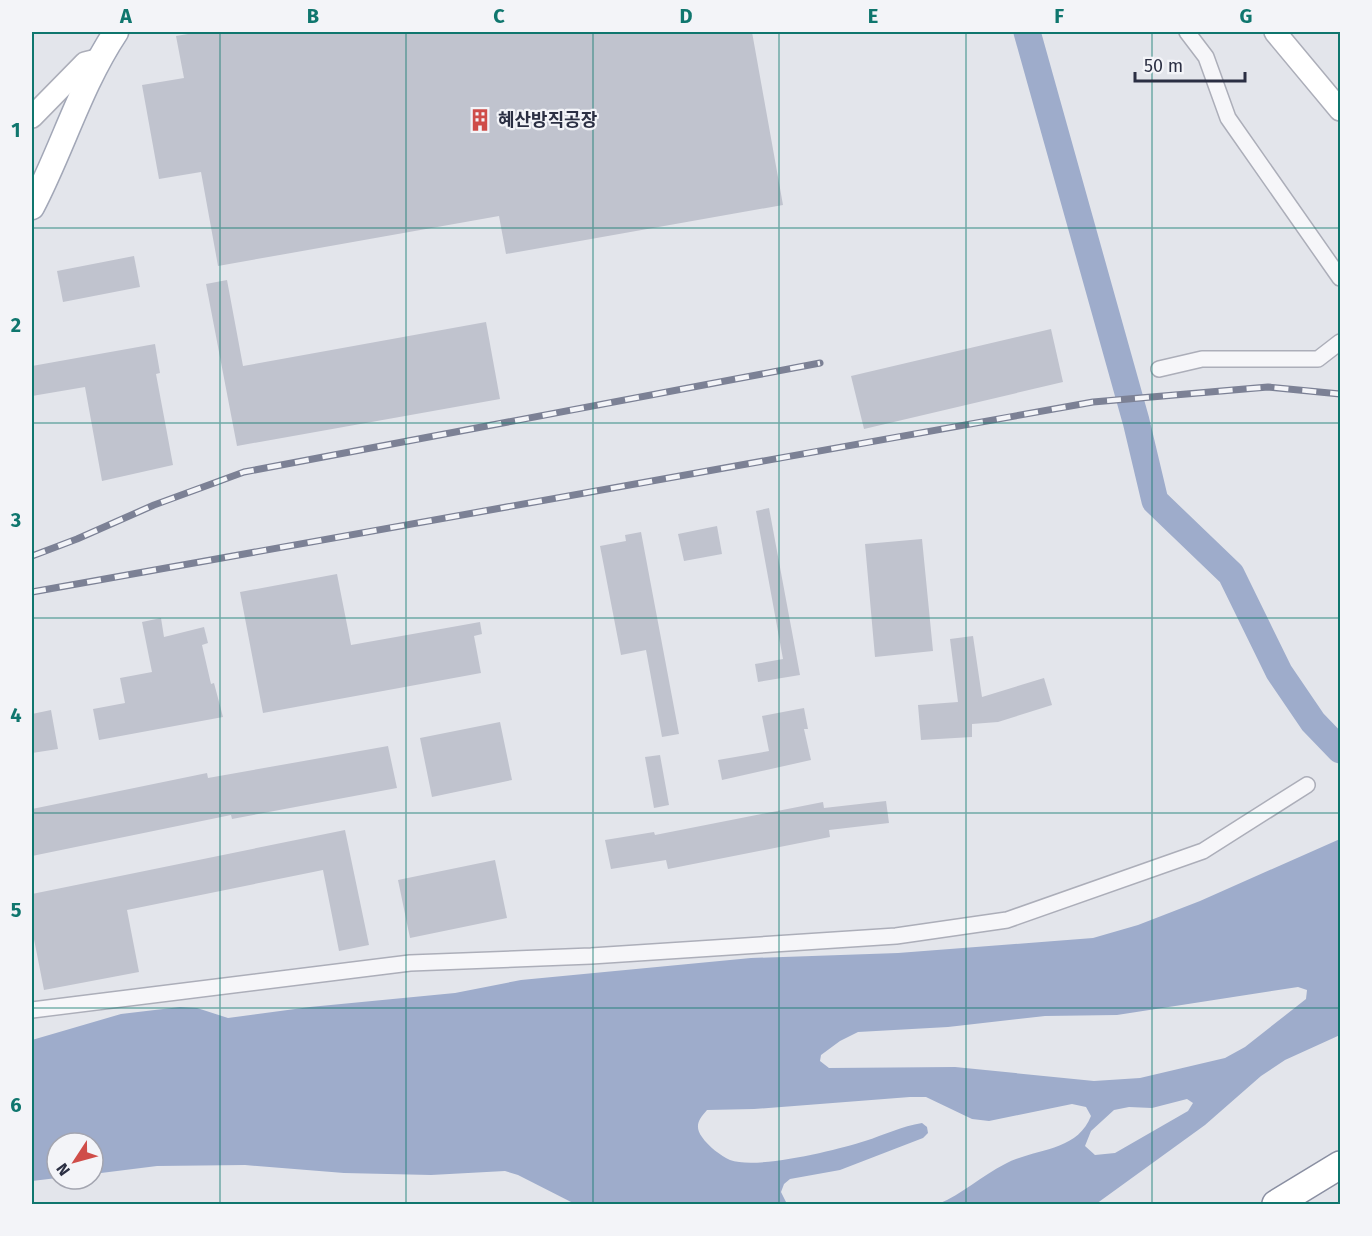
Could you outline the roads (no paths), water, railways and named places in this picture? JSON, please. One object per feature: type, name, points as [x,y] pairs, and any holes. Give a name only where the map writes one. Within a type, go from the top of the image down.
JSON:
[{"type":"highway","points":[[1276,1204],[1341,1165]]},
{"type":"main road","points":[[32,207],[51,170],[97,60],[116,32]]},
{"type":"main road","points":[[1275,32],[1341,110]]},
{"type":"main road","points":[[32,117],[86,63],[97,60]]},
{"type":"street","points":[[1187,32],[1206,57],[1228,118],[1341,278]]},
{"type":"street","points":[[1159,369],[1202,359],[1318,359],[1341,342]]},
{"type":"street","points":[[32,1010],[410,963],[591,956],[896,936],[1007,920],[1203,851],[1307,785]]},
{"type":"water","points":[[1340,839],[1340,1035],[1285,1060],[1261,1076],[1205,1125],[1096,1204],[938,1204],[1005,1164],[1066,1143],[1085,1128],[1091,1116],[1086,1107],[1072,1104],[989,1121],[972,1119],[926,1097],[707,1110],[698,1123],[702,1137],[723,1156],[742,1162],[759,1163],[797,1158],[852,1145],[915,1124],[922,1123],[927,1127],[928,1133],[923,1138],[840,1170],[790,1179],[784,1184],[781,1192],[787,1204],[575,1204],[518,1175],[505,1171],[431,1175],[344,1173],[245,1165],[157,1166],[105,1172],[105,1131],[45,1131],[45,1179],[32,1181],[32,1040],[121,1014],[180,1007],[197,1008],[228,1018],[310,1007],[455,993],[521,980],[751,958],[898,953],[1093,938],[1138,925],[1200,901]],"holes":[[[1298,987],[1307,990],[1306,999],[1245,1047],[1225,1058],[1140,1078],[1094,1081],[955,1067],[829,1068],[820,1061],[821,1055],[840,1041],[858,1032],[948,1027],[1045,1016],[1117,1015]],[[1187,1099],[1193,1103],[1188,1111],[1115,1153],[1095,1155],[1085,1146],[1091,1131],[1114,1110],[1129,1107],[1152,1108]]]},
{"type":"waterway","points":[[1027,32],[1136,421],[1155,501],[1231,574],[1279,672],[1313,722],[1340,750]]},
{"type":"railway","points":[[32,556],[154,505],[244,472],[820,363]]},
{"type":"railway","points":[[32,592],[1093,402],[1268,387],[1340,394]]},
{"type":"place","name":"혜산방직공장","points":[[480,120]]}]
